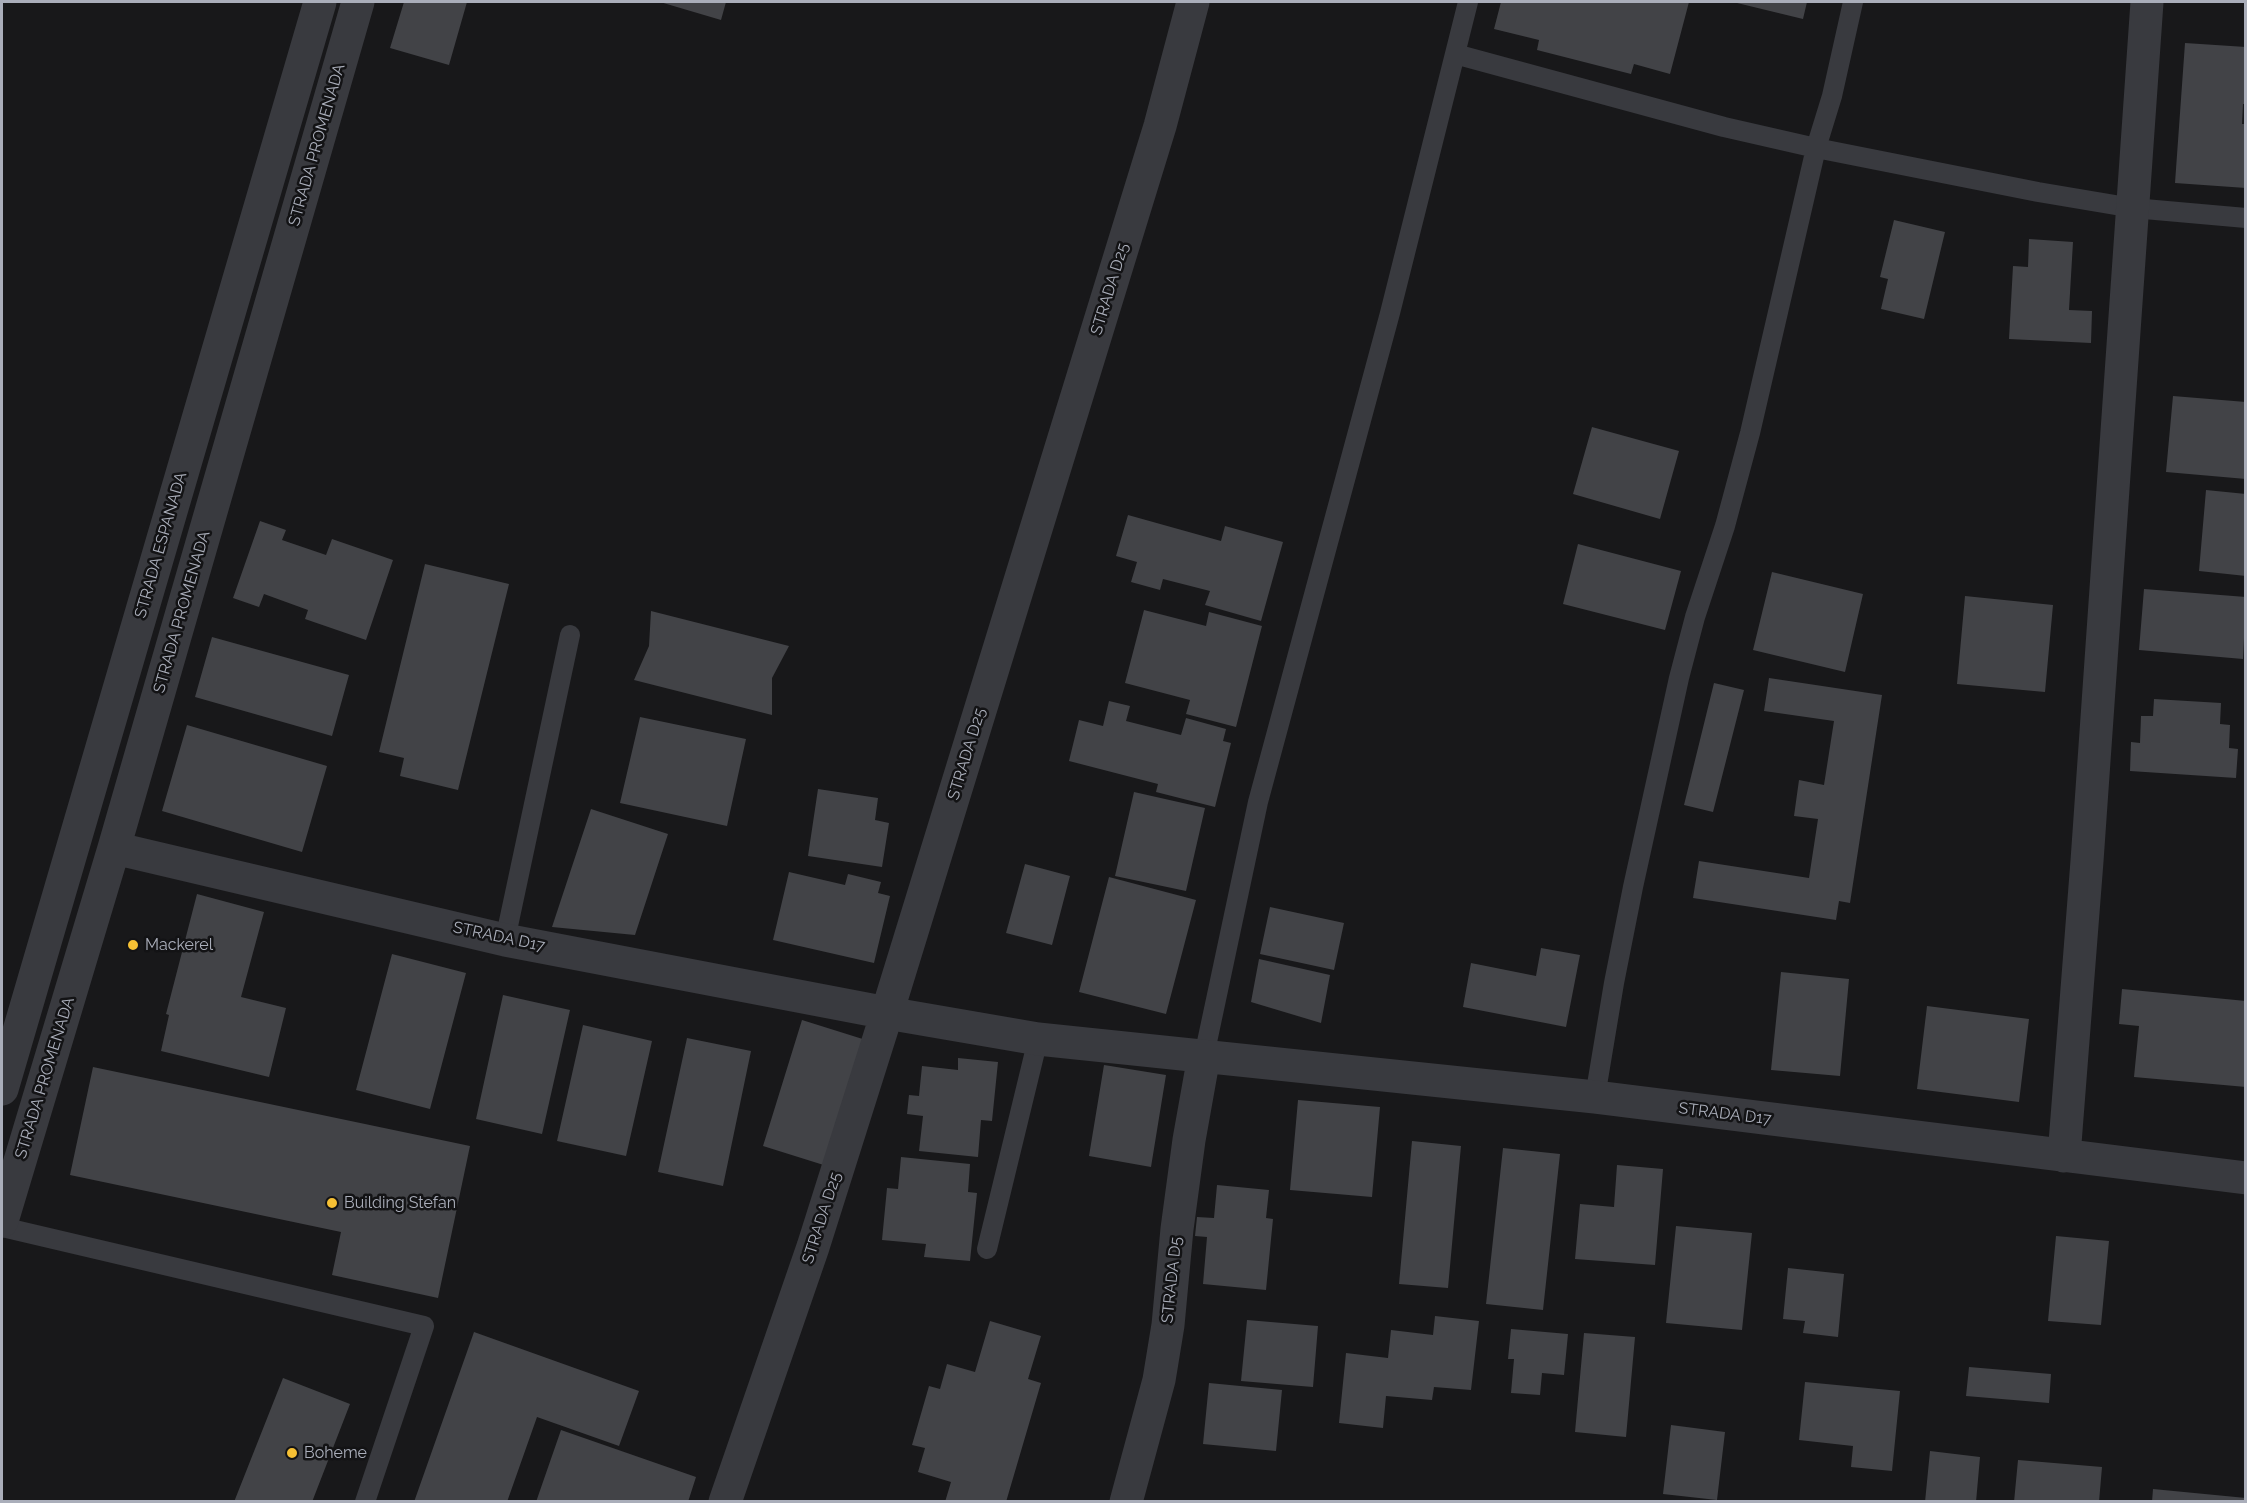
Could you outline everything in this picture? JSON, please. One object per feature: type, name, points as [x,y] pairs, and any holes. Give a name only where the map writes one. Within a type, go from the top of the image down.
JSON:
[{"type":"street","name":"STRADA ESPANADA","points":[[2,1089],[320,2]]},
{"type":"street","name":"STRADA PROMENADA","points":[[2,1221],[114,848],[358,2]]},
{"type":"street","name":"STRADA D25","points":[[725,1502],[813,1247],[887,1013],[1160,126],[1193,2]]},
{"type":"street","points":[[2064,1156],[2088,861],[2147,2]]},
{"type":"street","name":"STRADA D17","points":[[114,848],[505,940],[887,1013],[1038,1039],[1595,1097],[2246,1178]]},
{"type":"street","name":"STRADA D5","points":[[1133,1501],[1159,1380],[1168,1325],[1189,1140],[1204,1056]]},
{"type":"lane","points":[[1204,1056],[1258,802],[1390,313],[1468,2]]},
{"type":"lane","points":[[1595,1097],[1631,898],[1679,678],[1695,617],[1725,526],[1750,433],[1816,148],[1832,96],[1853,2]]},
{"type":"lane","points":[[1455,54],[1724,127],[1816,148],[2038,192],[2133,208],[2246,218]]},
{"type":"lane","points":[[505,940],[570,635]]},
{"type":"lane","points":[[987,1250],[1038,1039]]},
{"type":"lane","points":[[2,1227],[424,1326],[365,1502]]},
{"type":"building","points":[[404,2],[467,2],[449,65],[390,48]]},
{"type":"building","points":[[660,2],[726,2],[721,20]]},
{"type":"building","points":[[1501,2],[1689,2],[1670,74],[1634,64],[1631,74],[1537,50],[1539,40],[1494,29]]},
{"type":"building","points":[[1733,2],[1807,2],[1803,19]]},
{"type":"building","points":[[2185,43],[2246,47],[2246,104],[2243,104],[2242,124],[2246,124],[2246,188],[2175,183]]},
{"type":"building","points":[[1894,220],[1945,232],[1924,319],[1881,309],[1888,279],[1880,277]]},
{"type":"building","points":[[2029,239],[2073,242],[2069,310],[2092,311],[2091,343],[2009,339],[2013,266],[2028,267]]},
{"type":"building","points":[[2173,396],[2246,402],[2246,479],[2166,472]]},
{"type":"building","points":[[1592,427],[1679,451],[1660,519],[1573,494]]},
{"type":"building","points":[[2206,490],[2246,494],[2246,576],[2199,571]]},
{"type":"building","points":[[1128,515],[1221,541],[1225,526],[1283,542],[1261,621],[1205,605],[1210,591],[1163,579],[1160,590],[1131,582],[1137,562],[1116,556]]},
{"type":"building","points":[[260,521],[286,530],[282,540],[326,555],[332,539],[393,560],[366,640],[305,619],[308,610],[264,594],[259,607],[233,598]]},
{"type":"building","points":[[1578,544],[1681,571],[1665,630],[1563,604]]},
{"type":"building","points":[[425,564],[509,584],[458,790],[400,776],[404,758],[379,752]]},
{"type":"building","points":[[1772,572],[1863,594],[1845,672],[1753,650]]},
{"type":"building","points":[[2144,589],[2246,597],[2243,659],[2139,650]]},
{"type":"building","points":[[1965,596],[2053,605],[2045,692],[1957,684]]},
{"type":"building","points":[[1144,610],[1206,626],[1209,612],[1262,626],[1236,727],[1186,714],[1190,700],[1125,683]]},
{"type":"building","points":[[651,611],[789,646],[772,678],[772,715],[634,680],[649,646]]},
{"type":"building","points":[[212,637],[349,675],[332,736],[195,697]]},
{"type":"building","points":[[1769,678],[1882,695],[1850,903],[1839,901],[1836,920],[1693,898],[1699,861],[1809,878],[1818,819],[1794,816],[1799,780],[1824,785],[1834,721],[1764,711]]},
{"type":"building","points":[[1714,683],[1744,690],[1713,812],[1684,805]]},
{"type":"building","points":[[2154,699],[2221,703],[2220,724],[2230,725],[2229,748],[2238,749],[2236,778],[2130,771],[2131,742],[2140,743],[2141,716],[2153,716]]},
{"type":"building","points":[[1109,701],[1130,706],[1126,721],[1181,735],[1186,718],[1226,729],[1223,741],[1231,743],[1215,807],[1156,792],[1158,784],[1069,761],[1079,720],[1103,726]]},
{"type":"building","points":[[640,717],[746,739],[727,826],[620,803]]},
{"type":"building","points":[[187,725],[327,766],[302,852],[162,811]]},
{"type":"building","points":[[818,789],[878,798],[875,820],[889,823],[882,867],[808,856]]},
{"type":"building","points":[[1134,792],[1205,808],[1186,891],[1115,876]]},
{"type":"building","points":[[591,809],[668,834],[635,935],[552,927]]},
{"type":"building","points":[[1025,864],[1070,876],[1052,945],[1006,933]]},
{"type":"building","points":[[789,872],[845,885],[848,874],[881,882],[878,893],[890,896],[874,963],[773,940]]},
{"type":"building","points":[[1109,877],[1196,900],[1166,1014],[1079,992]]},
{"type":"building","points":[[197,894],[264,912],[241,997],[286,1008],[269,1077],[161,1051],[169,1015],[166,1014]]},
{"type":"building","points":[[1270,907],[1344,923],[1334,970],[1260,954]]},
{"type":"building","points":[[1541,948],[1580,955],[1566,1027],[1463,1007],[1471,963],[1536,976]]},
{"type":"building","points":[[392,954],[466,973],[430,1109],[356,1090]]},
{"type":"building","points":[[1259,959],[1330,975],[1321,1023],[1251,1002]]},
{"type":"building","points":[[1781,972],[1849,979],[1840,1076],[1771,1070]]},
{"type":"building","points":[[2122,989],[2246,1001],[2246,1087],[2134,1077],[2139,1026],[2119,1024]]},
{"type":"building","points":[[503,995],[570,1010],[542,1134],[476,1119]]},
{"type":"building","points":[[1927,1006],[2029,1019],[2019,1102],[1917,1089]]},
{"type":"building","points":[[802,1020],[869,1041],[830,1167],[763,1146]]},
{"type":"building","points":[[583,1025],[652,1041],[626,1156],[557,1141]]},
{"type":"building","points":[[687,1038],[751,1051],[723,1186],[658,1172]]},
{"type":"building","points":[[958,1058],[998,1062],[992,1121],[981,1120],[978,1157],[919,1151],[923,1116],[907,1114],[909,1095],[919,1096],[922,1066],[958,1070]]},
{"type":"building","points":[[1104,1065],[1166,1075],[1151,1167],[1089,1156]]},
{"type":"building","name":"Building Stefan","points":[[93,1067],[470,1146],[438,1298],[332,1275],[341,1232],[70,1175]]},
{"type":"building","points":[[1298,1100],[1380,1107],[1372,1197],[1290,1190]]},
{"type":"building","points":[[1412,1141],[1461,1146],[1448,1288],[1399,1284]]},
{"type":"building","points":[[1503,1148],[1560,1154],[1543,1310],[1486,1304]]},
{"type":"building","points":[[901,1157],[970,1164],[968,1192],[977,1193],[970,1261],[924,1257],[926,1244],[882,1240],[887,1188],[898,1189]]},
{"type":"building","points":[[1617,1165],[1663,1169],[1655,1265],[1575,1259],[1580,1204],[1614,1207]]},
{"type":"building","points":[[1217,1185],[1269,1190],[1266,1218],[1273,1219],[1266,1290],[1203,1284],[1207,1237],[1195,1236],[1197,1217],[1214,1218]]},
{"type":"building","points":[[1676,1226],[1752,1233],[1742,1330],[1666,1323]]},
{"type":"building","points":[[2056,1236],[2109,1241],[2101,1325],[2048,1321]]},
{"type":"building","points":[[1788,1268],[1844,1274],[1838,1337],[1803,1333],[1805,1321],[1783,1319]]},
{"type":"building","points":[[1435,1316],[1479,1321],[1471,1390],[1434,1387],[1432,1400],[1386,1396],[1383,1428],[1339,1423],[1346,1353],[1388,1358],[1391,1330],[1433,1335]]},
{"type":"building","points":[[1247,1320],[1318,1326],[1313,1387],[1241,1381]]},
{"type":"building","points":[[990,1321],[1041,1336],[1028,1379],[1041,1383],[1006,1502],[945,1502],[951,1482],[918,1472],[925,1448],[912,1445],[929,1386],[940,1389],[947,1364],[975,1372]]},
{"type":"building","points":[[1511,1329],[1568,1334],[1564,1375],[1542,1373],[1540,1395],[1511,1393],[1514,1359],[1508,1359]]},
{"type":"building","points":[[474,1332],[639,1391],[619,1446],[537,1417],[507,1502],[414,1502]]},
{"type":"building","points":[[1584,1333],[1635,1337],[1626,1437],[1575,1432]]},
{"type":"building","points":[[1969,1367],[2051,1374],[2049,1403],[1966,1396]]},
{"type":"building","name":"Boheme","points":[[283,1378],[350,1404],[312,1502],[234,1502]]},
{"type":"building","points":[[1805,1382],[1900,1391],[1892,1471],[1851,1467],[1853,1446],[1799,1440]]},
{"type":"building","points":[[1209,1383],[1282,1390],[1276,1451],[1203,1444]]},
{"type":"building","points":[[1671,1425],[1725,1432],[1717,1500],[1663,1494]]},
{"type":"building","points":[[561,1430],[696,1477],[688,1502],[536,1502]]},
{"type":"building","points":[[1930,1451],[1980,1457],[1976,1502],[1925,1502]]},
{"type":"building","points":[[2018,1460],[2102,1467],[2099,1502],[2014,1502]]},
{"type":"building","points":[[2153,1489],[2246,1498],[2246,1502],[2152,1502]]},
{"type":"place","name":"Mackerel","points":[[133,945]]},
{"type":"place","name":"Building Stefan","points":[[332,1203]]},
{"type":"place","name":"Boheme","points":[[292,1453]]}]
